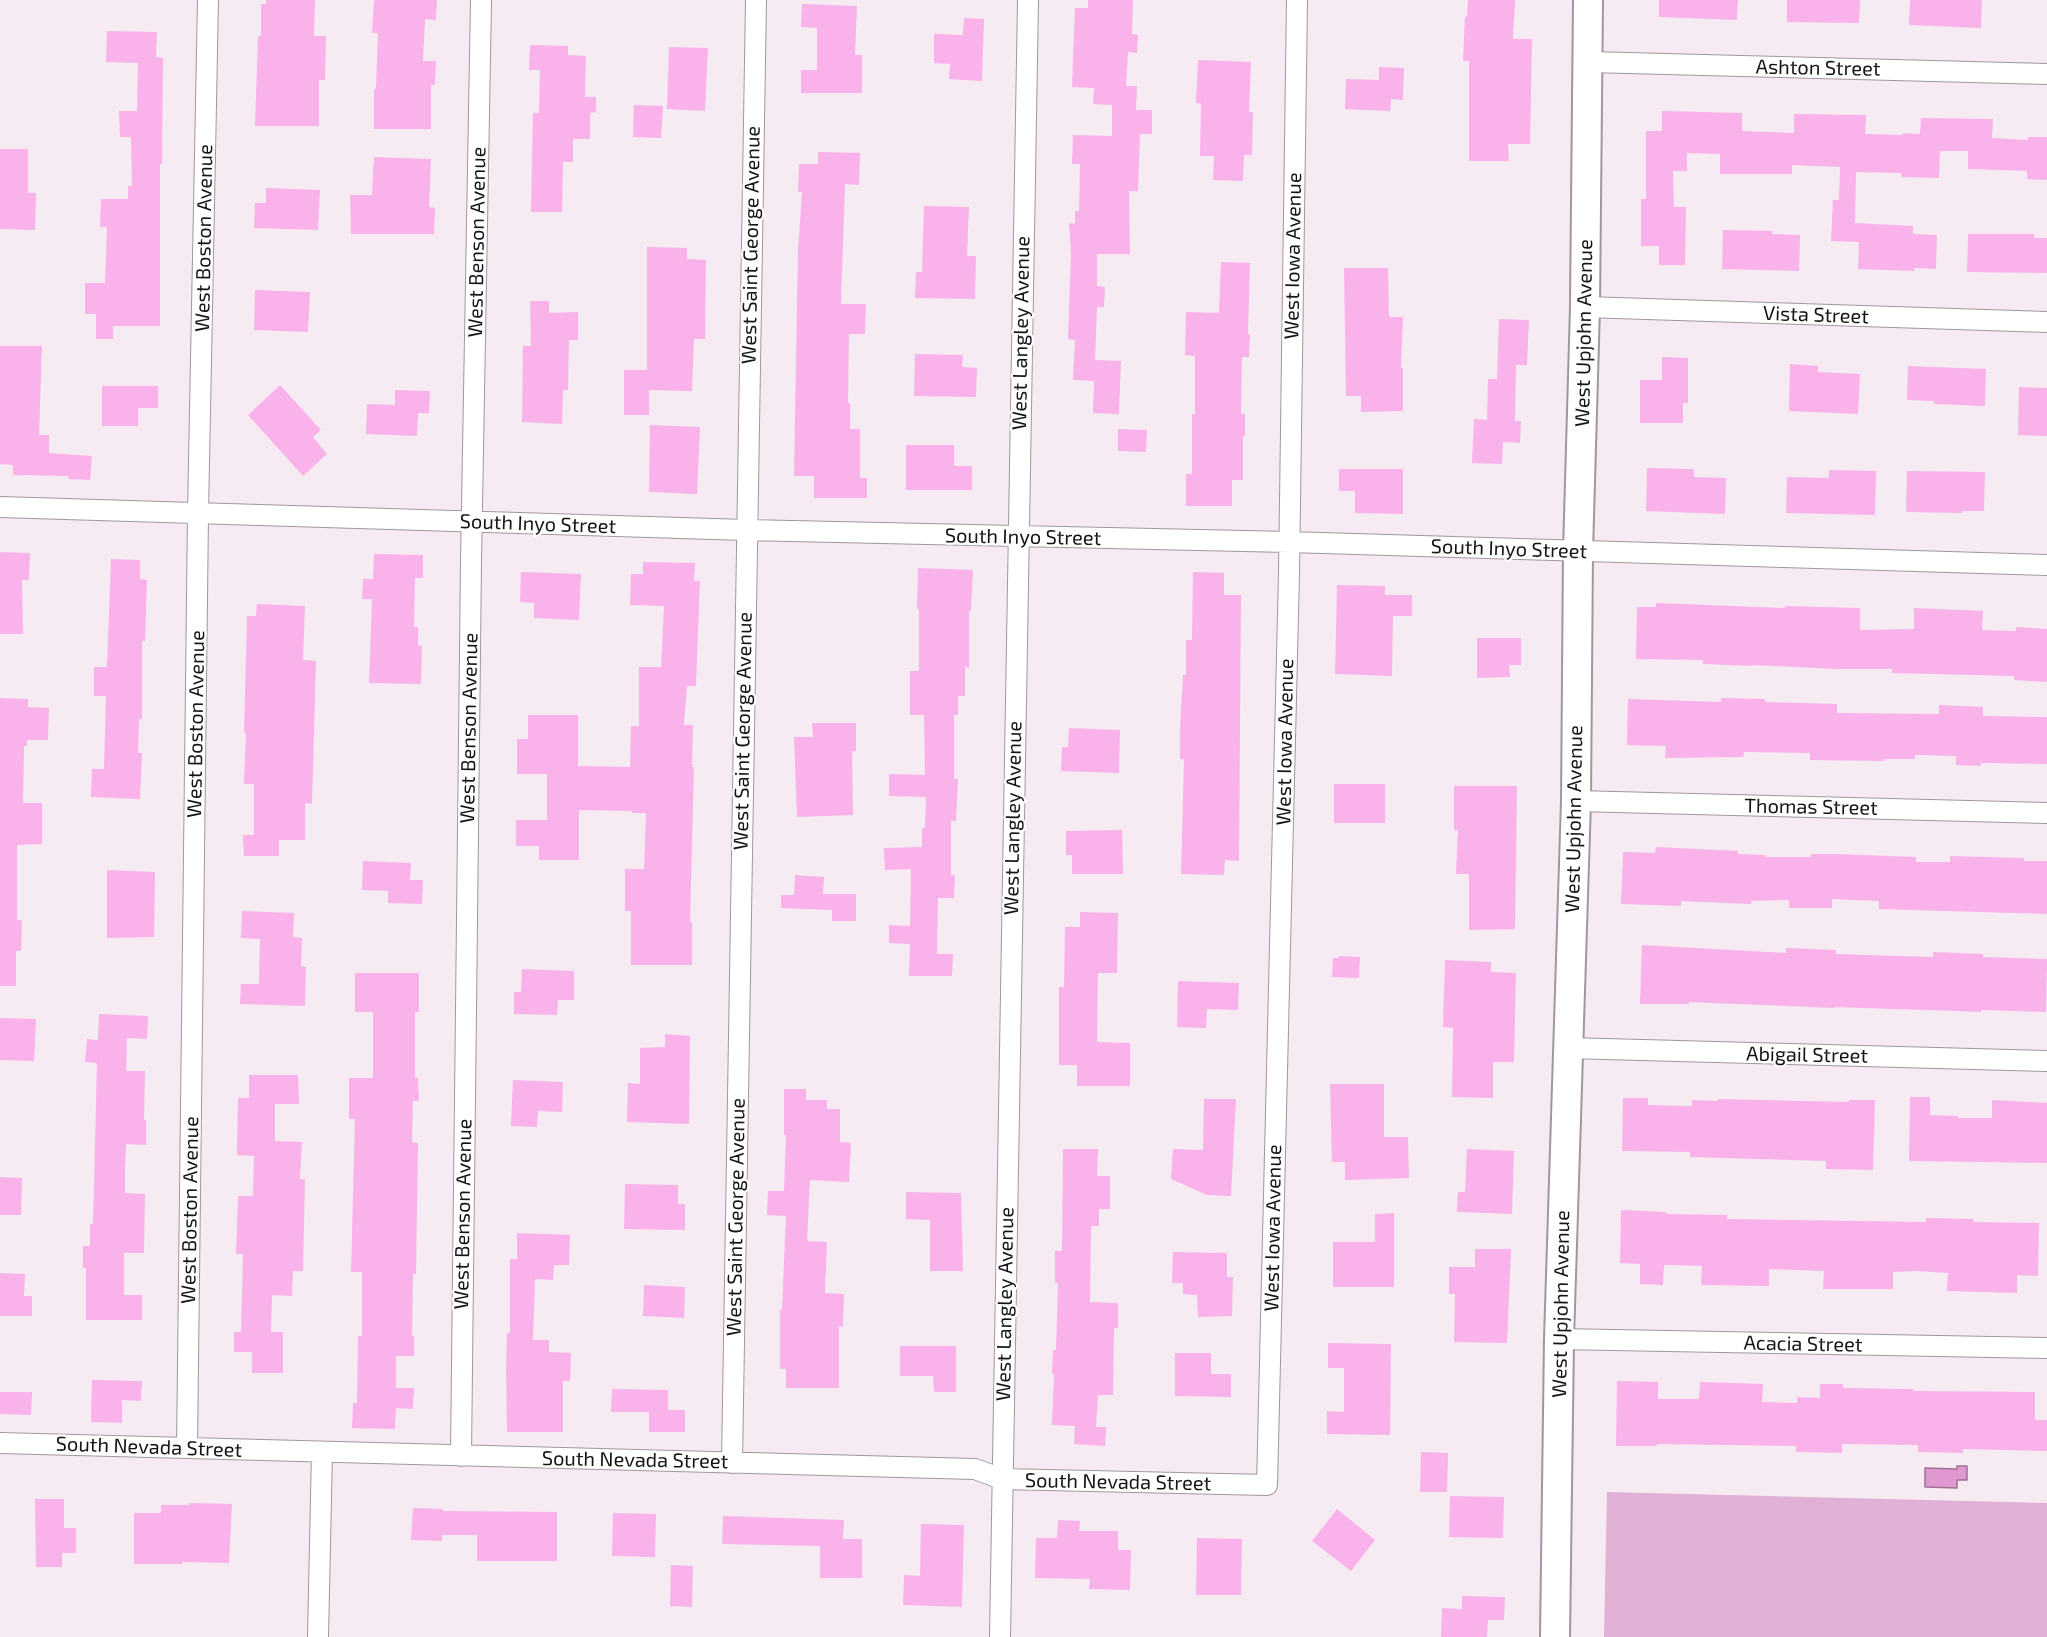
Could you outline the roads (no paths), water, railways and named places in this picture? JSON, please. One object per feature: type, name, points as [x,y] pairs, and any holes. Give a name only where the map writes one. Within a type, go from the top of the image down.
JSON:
[{"type":"street","name":"West Boston Avenue","points":[[187,1448],[198,514],[208,0]]},
{"type":"street","name":"West Benson Avenue","points":[[461,1456],[472,522],[481,0]]},
{"type":"street","name":"West Saint George Avenue","points":[[732,1462],[756,0]]},
{"type":"street","name":"West Langley Avenue","points":[[1000,1637],[1017,537],[1028,0]]},
{"type":"street","name":"West Iowa Avenue","points":[[1267,1485],[1289,542],[1297,0]]},
{"type":"street","name":"West Upjohn Avenue","points":[[1556,1637],[1559,1339],[1576,801],[1578,552],[1589,62],[1588,0]]},
{"type":"street","name":"Ashton Street","points":[[1589,62],[2047,74]]},
{"type":"street","name":"Vista Street","points":[[1585,307],[2047,321]]},
{"type":"street","name":"South Inyo Street","points":[[0,507],[746,530],[1289,542],[2047,565]]},
{"type":"street","name":"Thomas Street","points":[[1576,801],[2047,813]]},
{"type":"street","name":"Abigail Street","points":[[1568,1048],[2047,1061]]},
{"type":"street","name":"Acacia Street","points":[[1559,1339],[2047,1348]]},
{"type":"street","name":"South Nevada Street","points":[[0,1443],[975,1469],[1002,1479],[1267,1485]]},
{"type":"street","points":[[318,1637],[322,1452]]}]
